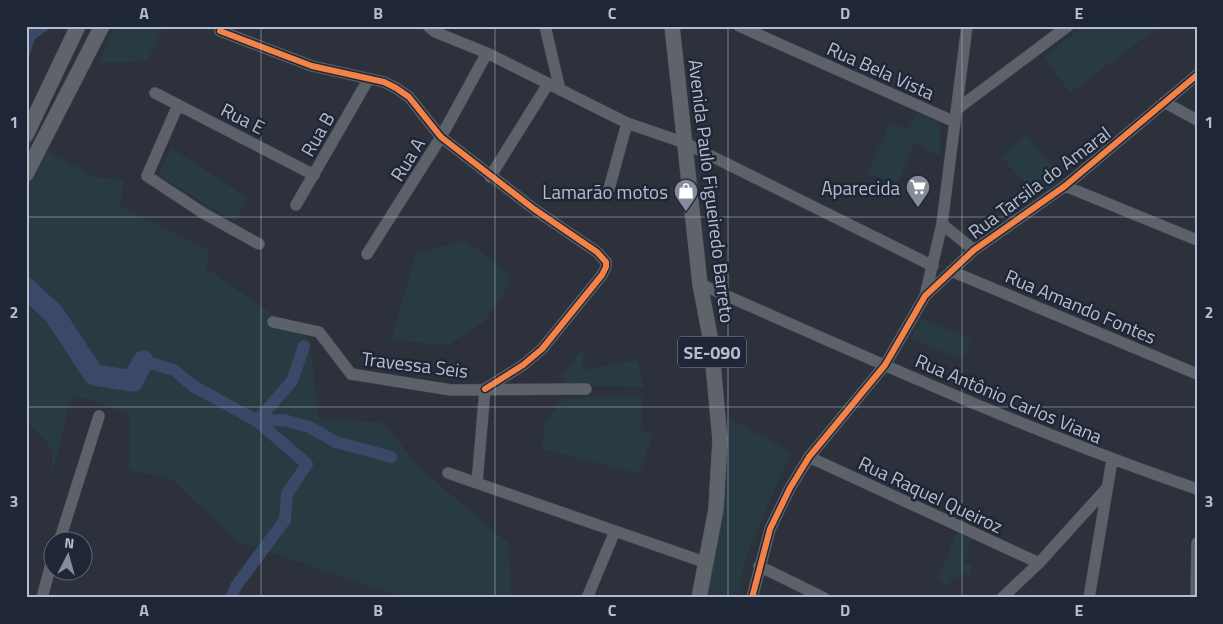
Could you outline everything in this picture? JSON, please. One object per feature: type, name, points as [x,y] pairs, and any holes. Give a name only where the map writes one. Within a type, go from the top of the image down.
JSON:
[{"type":"main road","points":[[26,135],[78,26]]},
{"type":"main road","points":[[26,174],[102,26]]},
{"type":"main road","name":"Avenida Paulo Figueiredo Barreto","points":[[672,26],[700,284],[711,342],[720,440],[716,509],[699,598]]},
{"type":"street","points":[[545,26],[560,90]]},
{"type":"street","name":"Rua Bela Vista","points":[[739,26],[955,122]]},
{"type":"street","points":[[752,598],[758,566],[777,513],[809,456],[885,365],[925,296],[942,224],[967,26]]},
{"type":"street","points":[[957,108],[1068,26]]},
{"type":"street","points":[[428,27],[487,53],[627,123],[685,143],[933,266]]},
{"type":"street","points":[[220,31],[312,66],[391,84],[403,93],[441,137],[490,177],[548,84]]},
{"type":"street","name":"Rua A","points":[[368,254],[441,137],[487,53]]},
{"type":"street","name":"Rua Tarsila do Amaral","points":[[925,296],[974,250],[1065,186],[1197,75]]},
{"type":"street","name":"Rua B","points":[[296,205],[368,80]]},
{"type":"street","name":"Rua E","points":[[155,93],[314,175]]},
{"type":"street","points":[[1164,102],[1197,120]]},
{"type":"street","points":[[178,105],[147,176],[203,213],[259,244]]},
{"type":"street","points":[[609,189],[627,123]]},
{"type":"street","name":"Travessa Seis","points":[[484,389],[523,365],[542,350],[606,270],[606,262],[597,252],[490,177]]},
{"type":"street","points":[[1065,186],[1197,240]]},
{"type":"street","points":[[942,224],[974,250]]},
{"type":"street","name":"Rua Amando Fontes","points":[[951,271],[1197,374]]},
{"type":"street","name":"Rua Antônio Carlos Viana","points":[[700,284],[885,365],[1112,460],[1197,489]]},
{"type":"street","name":"Travessa Seis","points":[[273,322],[319,332],[351,374],[430,388],[586,389]]},
{"type":"street","points":[[477,483],[484,389]]},
{"type":"street","points":[[62,532],[99,416]]},
{"type":"street","name":"Rua Raquel Queiroz","points":[[809,456],[1039,564]]},
{"type":"street","points":[[1089,598],[1112,460]]},
{"type":"street","points":[[448,473],[707,563]]},
{"type":"street","points":[[1002,598],[1039,564],[1106,489]]},
{"type":"street","points":[[586,598],[615,531]]},
{"type":"street","points":[[1196,595],[1197,543]]},
{"type":"street","points":[[758,566],[824,598]]},
{"type":"street","points":[[42,598],[46,582]]},
{"type":"shaded area","points":[[115,26],[164,26],[147,61],[98,63]]},
{"type":"shaded area","points":[[1084,26],[1160,26],[1070,93],[1044,57]]},
{"type":"shaded area","points":[[916,113],[940,124],[940,156],[914,142],[898,182],[867,175],[890,123],[908,129]]},
{"type":"shaded area","points":[[1027,135],[1062,178],[1040,198],[1001,157]]},
{"type":"shaded area","points":[[26,140],[97,178],[124,179],[120,206],[210,251],[206,268],[310,340],[318,418],[384,423],[420,468],[508,543],[512,598],[406,598],[237,541],[171,479],[129,470],[129,415],[90,399],[71,396],[50,483],[53,450],[26,419]]},
{"type":"shaded area","points":[[171,148],[247,197],[235,222],[159,175]]},
{"type":"shaded area","points":[[465,240],[509,273],[508,286],[484,322],[448,345],[391,340],[416,254]]},
{"type":"shaded area","points":[[923,319],[972,340],[963,360],[911,338]]},
{"type":"shaded area","points":[[584,347],[583,370],[638,360],[644,387],[568,385],[562,376]]},
{"type":"shaded area","points":[[642,395],[641,430],[653,434],[639,474],[542,449],[545,423],[563,398]]},
{"type":"shaded area","points":[[728,418],[791,452],[747,554],[737,598],[707,598],[724,497]]},
{"type":"shaded area","points":[[957,533],[972,541],[963,561],[973,567],[969,576],[961,573],[959,579],[953,576],[948,586],[937,580]]},
{"type":"water","points":[[26,26],[53,26],[35,39],[26,65]]},
{"type":"waterway","points":[[26,288],[54,314],[94,375],[133,381],[143,361]]},
{"type":"waterway","points":[[257,421],[292,381],[304,346]]},
{"type":"waterway","points":[[143,361],[174,370],[193,386],[257,421],[307,464],[287,494],[285,520],[236,586],[231,598]]},
{"type":"waterway","points":[[257,421],[284,420],[309,427],[336,442],[391,457]]},
{"type":"cycle path","points":[[220,31],[312,66],[384,82],[396,88],[409,97],[441,137],[534,209],[597,252],[606,262],[602,275],[542,349],[523,365],[485,389]]},
{"type":"cycle path","points":[[752,598],[770,529],[790,488],[809,457],[885,365],[925,296],[974,250],[1065,186],[1197,75]]},
{"type":"place","name":"Aparecida","points":[[918,208]]},
{"type":"place","name":"Lamarão motos","points":[[686,212]]}]
